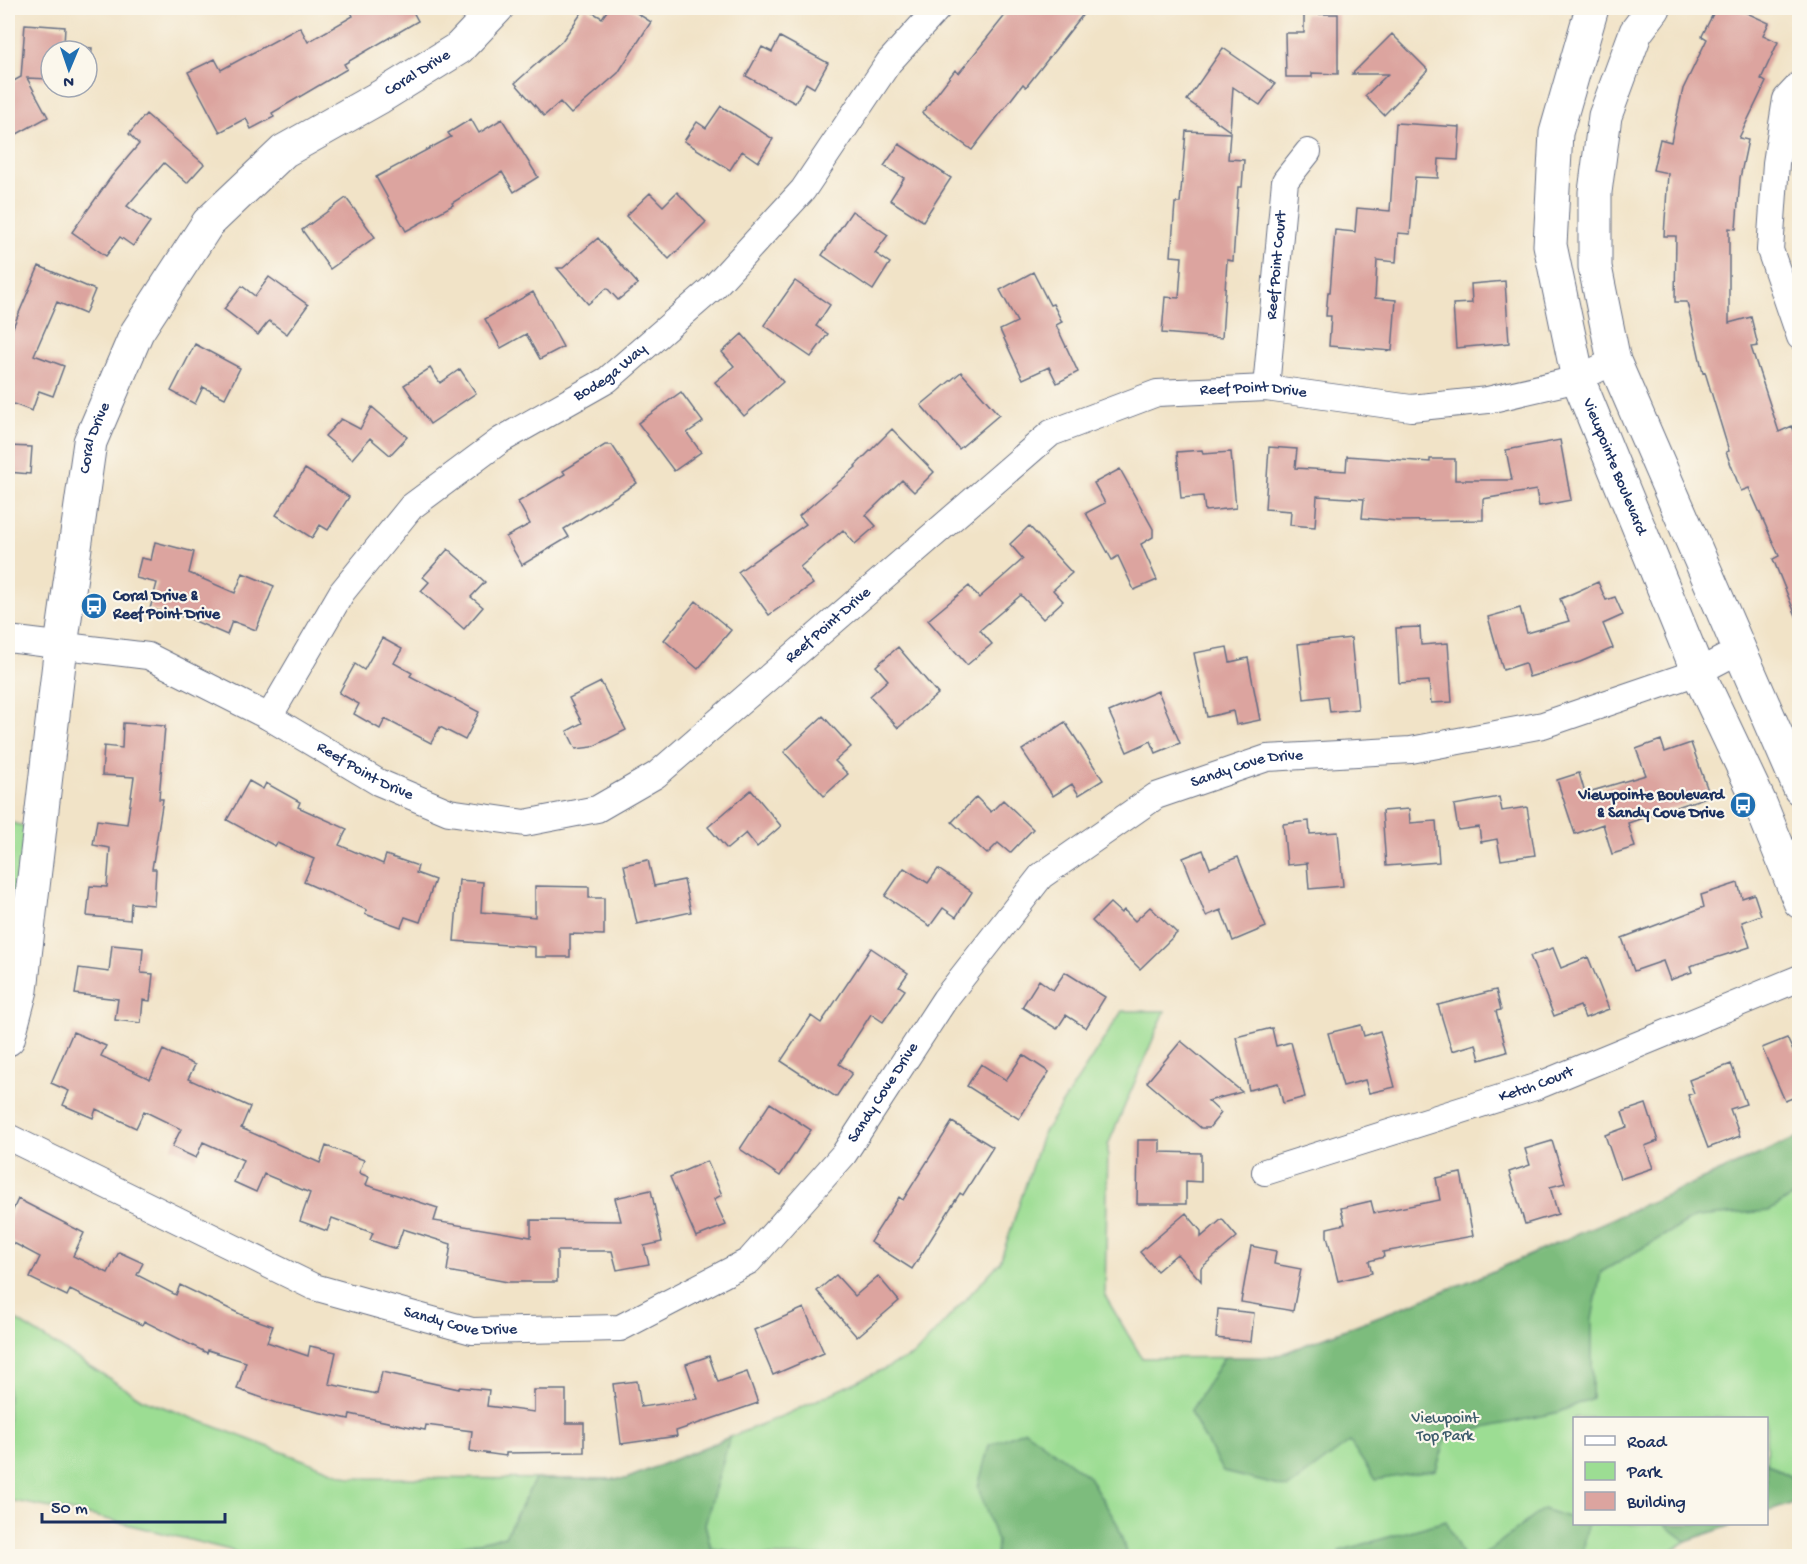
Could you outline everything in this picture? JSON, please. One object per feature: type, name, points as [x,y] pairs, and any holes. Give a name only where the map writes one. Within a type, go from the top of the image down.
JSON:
[{"type":"street","name":"Coral Drive","points":[[8,1039],[21,990],[61,646],[90,442],[137,332],[208,223],[284,152],[459,48],[497,8]]},
{"type":"street","name":"Bodega Way","points":[[269,717],[342,592],[411,507],[501,440],[607,380],[714,287],[803,190],[889,62],[938,8]]},
{"type":"street","name":"Viewpointe Boulevard","points":[[1592,8],[1556,133],[1550,246],[1578,379],[1698,672],[1760,803],[1800,902]]},
{"type":"street","points":[[1654,8],[1636,32],[1605,116],[1595,192],[1595,267],[1614,361],[1800,789]]},
{"type":"street","points":[[1800,84],[1786,99],[1776,163],[1770,250],[1800,337]]},
{"type":"street","name":"Reef Point Court","points":[[1266,388],[1285,181],[1308,152]]},
{"type":"street","name":"Reef Point Drive","points":[[8,639],[148,656],[269,717],[378,782],[448,812],[525,823],[597,809],[656,776],[1051,433],[1156,393],[1266,388],[1412,408],[1488,400],[1578,379],[1614,361]]},
{"type":"street","name":"Sandy Cove Drive","points":[[8,1137],[314,1287],[472,1331],[620,1328],[749,1261],[844,1154],[945,999],[1041,876],[1156,796],[1268,758],[1411,750],[1543,725],[1698,672],[1740,650]]},
{"type":"street","name":"Ketch Court","points":[[1265,1172],[1535,1087],[1800,978]]},
{"type":"green space","points":[[8,822],[40,830],[8,1039]]},
{"type":"green space","name":"Viewpoint Top Park","points":[[1122,1011],[1165,1011],[1108,1145],[1105,1296],[1142,1358],[1274,1357],[1475,1279],[1799,1137],[1799,1501],[1768,1512],[1768,1417],[1573,1417],[1573,1525],[1732,1525],[1686,1541],[1662,1556],[240,1556],[230,1550],[94,1516],[8,1500],[8,1315],[142,1399],[351,1478],[626,1479],[787,1414],[914,1355],[1000,1262],[1042,1135]]},
{"type":"green space","points":[[1799,1137],[1799,1192],[1769,1211],[1696,1217],[1601,1272],[1592,1319],[1592,1398],[1559,1412],[1447,1436],[1436,1470],[1375,1480],[1350,1442],[1288,1488],[1223,1472],[1190,1412],[1224,1357],[1274,1357],[1475,1279]]},
{"type":"green space","points":[[1025,1430],[1089,1477],[1118,1525],[1127,1556],[996,1556],[997,1541],[978,1487],[989,1445]]},
{"type":"green space","points":[[730,1437],[705,1524],[711,1548],[760,1556],[451,1556],[453,1548],[505,1536],[535,1479],[626,1479]]},
{"type":"green space","points":[[1768,1463],[1799,1482],[1799,1501],[1768,1512]]},
{"type":"green space","points":[[1543,1509],[1573,1519],[1573,1525],[1587,1525],[1583,1556],[1482,1556]]},
{"type":"green space","points":[[1446,1521],[1463,1556],[1340,1556],[1339,1551]]},
{"type":"green space","points":[[1665,1525],[1732,1525],[1686,1541]]},
{"type":"building","points":[[349,8],[411,8],[418,21],[344,64],[347,69],[272,113],[274,117],[251,129],[246,118],[220,132],[188,72],[215,59],[221,70],[300,27],[308,42],[353,16]]},
{"type":"building","points":[[585,8],[602,18],[609,8],[629,8],[651,22],[618,73],[571,114],[560,102],[544,116],[515,83],[562,41]]},
{"type":"building","points":[[1011,8],[1088,8],[1026,87],[1023,84],[972,150],[922,113],[955,70],[959,73]]},
{"type":"building","points":[[1716,8],[1736,8],[1769,23],[1763,35],[1778,42],[1761,79],[1766,82],[1739,138],[1748,140],[1740,178],[1736,229],[1729,228],[1729,323],[1751,317],[1758,346],[1751,347],[1779,432],[1792,426],[1800,444],[1799,623],[1773,559],[1779,556],[1749,488],[1741,491],[1726,452],[1729,451],[1705,372],[1703,373],[1687,302],[1675,302],[1676,236],[1664,236],[1668,173],[1653,170],[1660,139],[1671,142],[1683,89],[1707,39],[1702,36]]},
{"type":"building","points":[[1304,14],[1338,14],[1338,74],[1312,73],[1312,77],[1286,77],[1285,33],[1304,33]]},
{"type":"building","points":[[25,24],[65,27],[64,39],[39,39],[39,78],[27,78],[48,117],[8,139],[8,84],[21,77]]},
{"type":"building","points":[[1392,34],[1428,70],[1384,115],[1365,96],[1388,74],[1352,74]]},
{"type":"building","points":[[780,37],[828,63],[814,88],[806,83],[795,103],[746,76],[762,47],[772,52]]},
{"type":"building","points":[[1223,48],[1275,84],[1260,105],[1233,87],[1230,131],[1187,100]]},
{"type":"building","points":[[721,106],[773,139],[758,162],[742,151],[730,170],[684,141],[697,122],[706,128]]},
{"type":"building","points":[[146,114],[204,164],[187,183],[164,163],[127,206],[150,222],[133,246],[120,237],[106,256],[72,232],[111,177],[139,144],[129,134]]},
{"type":"building","points":[[471,119],[479,133],[502,119],[538,177],[514,192],[502,172],[452,203],[453,205],[406,231],[376,177],[451,137],[448,133]]},
{"type":"building","points":[[1396,123],[1460,127],[1458,160],[1439,159],[1438,178],[1415,177],[1410,234],[1398,233],[1396,262],[1377,260],[1375,298],[1396,300],[1392,351],[1329,346],[1331,316],[1326,316],[1335,230],[1355,232],[1357,208],[1390,211]]},
{"type":"building","points":[[1186,131],[1230,133],[1228,159],[1244,160],[1242,187],[1238,187],[1233,261],[1227,260],[1222,338],[1162,333],[1165,297],[1179,298],[1182,257],[1171,256],[1175,203],[1180,203]]},
{"type":"building","points":[[899,144],[951,178],[923,221],[890,200],[904,178],[884,166]]},
{"type":"building","points":[[677,192],[706,222],[669,259],[626,216],[650,193],[663,206]]},
{"type":"building","points":[[346,198],[375,237],[330,269],[302,230]]},
{"type":"building","points":[[852,211],[888,235],[875,253],[890,263],[873,290],[822,255]]},
{"type":"building","points":[[598,238],[638,284],[618,300],[607,288],[588,304],[557,268],[563,268]]},
{"type":"building","points":[[39,266],[95,290],[85,314],[57,302],[34,355],[64,366],[53,396],[39,391],[32,411],[8,402],[8,339]]},
{"type":"building","points":[[1033,272],[1050,305],[1053,304],[1062,322],[1056,325],[1078,372],[1057,383],[1049,367],[1023,379],[1000,330],[1017,322],[1000,290]]},
{"type":"building","points":[[269,277],[308,305],[287,334],[269,321],[258,335],[224,309],[242,286],[255,296]]},
{"type":"building","points":[[795,281],[830,305],[816,326],[828,334],[811,357],[764,325]]},
{"type":"building","points":[[1505,281],[1509,343],[1456,348],[1453,304],[1472,303],[1471,284]]},
{"type":"building","points":[[533,292],[563,347],[540,359],[526,334],[501,348],[485,319]]},
{"type":"building","points":[[742,334],[783,382],[744,416],[715,382],[734,366],[722,352]]},
{"type":"building","points":[[195,344],[240,368],[225,398],[203,387],[195,404],[171,391]]},
{"type":"building","points":[[430,368],[440,383],[460,369],[476,393],[430,424],[404,385]]},
{"type":"building","points":[[961,372],[999,415],[959,449],[921,405]]},
{"type":"building","points":[[681,392],[703,422],[687,433],[701,452],[674,471],[638,423]]},
{"type":"building","points":[[372,407],[407,437],[390,455],[370,438],[352,459],[325,436],[341,419],[360,429]]},
{"type":"building","points":[[892,429],[934,472],[914,492],[902,480],[866,515],[876,526],[855,544],[843,530],[800,567],[813,584],[769,615],[738,572],[806,524],[799,516],[856,467]]},
{"type":"building","points":[[1560,440],[1571,500],[1539,506],[1536,490],[1483,499],[1483,520],[1397,521],[1362,518],[1364,499],[1317,496],[1315,527],[1290,525],[1291,511],[1265,509],[1269,447],[1297,449],[1295,468],[1346,471],[1347,456],[1430,462],[1430,459],[1455,459],[1455,480],[1512,480],[1506,450]]},
{"type":"building","points":[[605,445],[612,445],[637,483],[564,529],[569,537],[522,565],[506,537],[530,524],[518,502],[565,474],[563,471]]},
{"type":"building","points":[[8,446],[32,447],[30,474],[8,472]]},
{"type":"building","points":[[1202,450],[1203,454],[1231,452],[1236,508],[1205,511],[1203,496],[1181,498],[1177,452]]},
{"type":"building","points":[[305,469],[349,497],[328,530],[320,525],[312,538],[276,515]]},
{"type":"building","points":[[1120,469],[1153,529],[1153,537],[1141,544],[1157,580],[1134,590],[1118,556],[1112,560],[1086,513],[1105,503],[1094,483]]},
{"type":"building","points":[[1029,526],[1072,573],[1053,590],[1063,601],[1043,619],[1021,595],[980,630],[992,644],[967,665],[928,620],[969,586],[979,598],[1023,559],[1010,544]]},
{"type":"building","points":[[155,542],[194,552],[189,573],[235,593],[243,573],[274,586],[256,630],[232,621],[227,635],[188,618],[150,609],[157,583],[136,578],[141,558],[151,560]]},
{"type":"building","points":[[448,549],[485,582],[471,597],[483,607],[464,629],[421,591],[429,582],[423,577]]},
{"type":"building","points":[[1598,582],[1606,600],[1615,597],[1623,615],[1603,624],[1613,648],[1580,662],[1529,677],[1525,663],[1503,670],[1488,617],[1520,608],[1527,633],[1569,621],[1560,599]]},
{"type":"building","points":[[696,601],[731,630],[698,669],[664,640]]},
{"type":"building","points":[[1420,627],[1421,645],[1448,643],[1452,702],[1431,703],[1429,681],[1399,683],[1396,628]]},
{"type":"building","points":[[382,638],[402,649],[394,663],[412,673],[410,676],[479,712],[465,740],[440,727],[431,743],[385,719],[380,729],[354,714],[359,704],[339,693],[355,664],[364,670]]},
{"type":"building","points":[[1351,638],[1358,709],[1330,712],[1328,696],[1304,699],[1298,644]]},
{"type":"building","points":[[898,647],[938,694],[898,728],[870,696],[888,680],[876,666]]},
{"type":"building","points":[[1227,647],[1230,662],[1248,658],[1260,720],[1236,725],[1233,711],[1207,717],[1194,653]]},
{"type":"building","points":[[601,682],[626,730],[592,747],[576,749],[567,731],[582,723],[569,698]]},
{"type":"building","points":[[1158,691],[1180,743],[1156,753],[1151,741],[1127,752],[1109,712]]},
{"type":"building","points":[[823,716],[851,747],[835,761],[848,774],[824,796],[784,752]]},
{"type":"building","points":[[1065,722],[1103,780],[1079,795],[1072,784],[1053,796],[1022,750]]},
{"type":"building","points":[[123,723],[165,726],[159,799],[163,799],[152,869],[156,869],[154,905],[131,903],[130,920],[87,916],[90,886],[107,887],[110,848],[93,845],[97,820],[127,824],[134,777],[102,775],[104,746],[122,748]]},
{"type":"building","points":[[1661,740],[1665,752],[1691,743],[1710,796],[1628,823],[1635,847],[1612,854],[1603,824],[1575,834],[1557,780],[1579,773],[1585,793],[1646,775],[1636,749]]},
{"type":"building","points":[[249,781],[263,789],[266,783],[300,802],[298,807],[347,829],[339,845],[383,864],[386,855],[418,866],[416,873],[435,880],[420,922],[405,917],[401,927],[365,914],[367,910],[304,882],[314,859],[277,843],[275,846],[227,820]]},
{"type":"building","points":[[751,790],[781,826],[757,847],[746,833],[727,849],[708,827]]},
{"type":"building","points":[[976,797],[991,812],[1003,800],[1033,829],[1010,853],[998,843],[987,854],[952,822]]},
{"type":"building","points":[[1499,797],[1502,811],[1527,807],[1535,855],[1501,860],[1497,839],[1481,842],[1479,827],[1458,830],[1454,805]]},
{"type":"building","points":[[1409,809],[1410,823],[1436,821],[1439,862],[1386,866],[1382,811]]},
{"type":"building","points":[[1309,821],[1310,834],[1338,832],[1343,886],[1309,889],[1307,863],[1287,865],[1283,824]]},
{"type":"building","points":[[1203,850],[1210,868],[1238,857],[1266,927],[1233,941],[1221,910],[1206,916],[1183,858]]},
{"type":"building","points":[[648,860],[654,886],[684,880],[691,912],[637,924],[624,865]]},
{"type":"building","points":[[904,868],[928,883],[938,869],[972,892],[956,917],[943,908],[930,926],[885,896]]},
{"type":"building","points":[[459,880],[483,882],[481,912],[535,917],[535,886],[589,887],[589,898],[604,898],[604,935],[570,934],[570,957],[535,957],[535,947],[454,941]]},
{"type":"building","points":[[1738,883],[1742,898],[1754,894],[1761,915],[1742,922],[1750,947],[1690,966],[1692,972],[1670,980],[1663,961],[1634,971],[1622,938],[1704,907],[1701,895]]},
{"type":"building","points":[[1110,903],[1121,913],[1124,910],[1135,921],[1150,907],[1177,933],[1140,969],[1092,921]]},
{"type":"building","points":[[112,945],[143,948],[141,973],[153,974],[150,1001],[143,1000],[141,1023],[115,1020],[118,999],[75,994],[79,968],[109,972]]},
{"type":"building","points":[[871,948],[908,973],[899,986],[905,990],[883,1022],[871,1014],[839,1064],[852,1073],[836,1097],[781,1061],[811,1016],[821,1023]]},
{"type":"building","points":[[1553,948],[1561,968],[1588,957],[1609,1009],[1585,1018],[1580,1006],[1554,1016],[1530,956]]},
{"type":"building","points":[[1065,972],[1105,997],[1086,1028],[1066,1015],[1057,1029],[1022,1007],[1039,980],[1053,990]]},
{"type":"building","points":[[1496,990],[1501,1010],[1496,1011],[1507,1052],[1480,1060],[1476,1044],[1452,1051],[1438,1005]]},
{"type":"building","points":[[1361,1025],[1364,1036],[1380,1031],[1395,1087],[1369,1093],[1365,1080],[1343,1086],[1328,1033]]},
{"type":"building","points":[[1272,1028],[1276,1046],[1291,1042],[1305,1097],[1283,1103],[1278,1083],[1249,1090],[1236,1037]]},
{"type":"building","points":[[73,1032],[106,1046],[101,1056],[150,1079],[163,1050],[195,1065],[188,1079],[250,1107],[241,1128],[320,1163],[326,1146],[364,1160],[359,1173],[369,1177],[366,1185],[438,1208],[434,1221],[531,1237],[531,1220],[621,1221],[615,1198],[651,1190],[662,1242],[644,1246],[649,1264],[617,1270],[612,1251],[557,1251],[557,1282],[508,1282],[447,1271],[451,1244],[403,1229],[396,1249],[370,1240],[373,1233],[332,1218],[327,1231],[300,1221],[310,1193],[264,1174],[256,1192],[234,1182],[243,1160],[203,1142],[196,1158],[172,1147],[181,1129],[144,1111],[136,1128],[96,1109],[93,1118],[63,1105],[69,1091],[51,1083]]},
{"type":"building","points":[[1787,1038],[1793,1051],[1800,1048],[1800,1095],[1785,1101],[1762,1048]]},
{"type":"building","points":[[1181,1041],[1242,1092],[1208,1101],[1221,1113],[1209,1128],[1201,1128],[1147,1082]]},
{"type":"building","points":[[1023,1055],[1049,1072],[1019,1119],[967,1086],[981,1064],[1006,1080]]},
{"type":"building","points":[[1731,1064],[1746,1104],[1730,1109],[1740,1136],[1708,1148],[1688,1095],[1694,1093],[1689,1080]]},
{"type":"building","points":[[770,1103],[811,1130],[780,1176],[740,1149]]},
{"type":"building","points":[[1646,1104],[1658,1141],[1645,1146],[1653,1168],[1620,1179],[1605,1135],[1627,1127],[1622,1112]]},
{"type":"building","points":[[952,1122],[993,1147],[963,1195],[960,1193],[912,1269],[870,1242],[899,1197],[903,1200]]},
{"type":"building","points":[[1138,1140],[1160,1140],[1160,1152],[1201,1153],[1201,1182],[1186,1181],[1186,1204],[1137,1204]]},
{"type":"building","points":[[1552,1141],[1565,1183],[1550,1187],[1558,1214],[1525,1224],[1509,1172],[1530,1165],[1525,1149]]},
{"type":"building","points":[[707,1161],[722,1195],[714,1199],[726,1225],[696,1237],[670,1177]]},
{"type":"building","points":[[1461,1173],[1473,1236],[1383,1252],[1384,1257],[1369,1261],[1372,1273],[1338,1281],[1327,1228],[1345,1224],[1341,1208],[1371,1201],[1374,1213],[1440,1200],[1436,1178]]},
{"type":"building","points":[[18,1199],[84,1233],[73,1256],[108,1273],[119,1252],[143,1263],[137,1275],[176,1295],[180,1285],[242,1315],[273,1326],[267,1342],[308,1356],[310,1346],[336,1352],[329,1384],[377,1394],[382,1372],[459,1389],[459,1387],[489,1390],[487,1406],[534,1412],[534,1390],[566,1390],[566,1423],[584,1423],[584,1452],[506,1453],[506,1456],[470,1451],[472,1431],[426,1425],[425,1430],[350,1414],[349,1419],[277,1403],[237,1389],[246,1362],[208,1350],[207,1353],[144,1321],[142,1325],[70,1290],[67,1296],[30,1278],[40,1257],[8,1240],[8,1221]]},
{"type":"building","points":[[1186,1213],[1201,1231],[1201,1237],[1222,1219],[1237,1237],[1201,1268],[1201,1281],[1177,1254],[1157,1271],[1140,1252]]},
{"type":"building","points":[[1251,1246],[1276,1251],[1274,1264],[1301,1269],[1293,1311],[1241,1302]]},
{"type":"building","points":[[836,1275],[855,1296],[878,1276],[899,1301],[857,1337],[817,1291]]},
{"type":"building","points":[[804,1308],[824,1353],[773,1375],[754,1330]]},
{"type":"building","points":[[1218,1309],[1254,1313],[1251,1342],[1216,1338]]},
{"type":"building","points":[[709,1356],[718,1382],[747,1372],[758,1403],[676,1431],[677,1436],[621,1444],[613,1384],[637,1381],[641,1407],[698,1399],[686,1364]]},
{"type":"place","name":"Coral Drive & Reef Point Drive","points":[[94,606]]},
{"type":"place","name":"Viewpointe Boulevard & Sandy Cove Drive","points":[[1743,805]]}]
